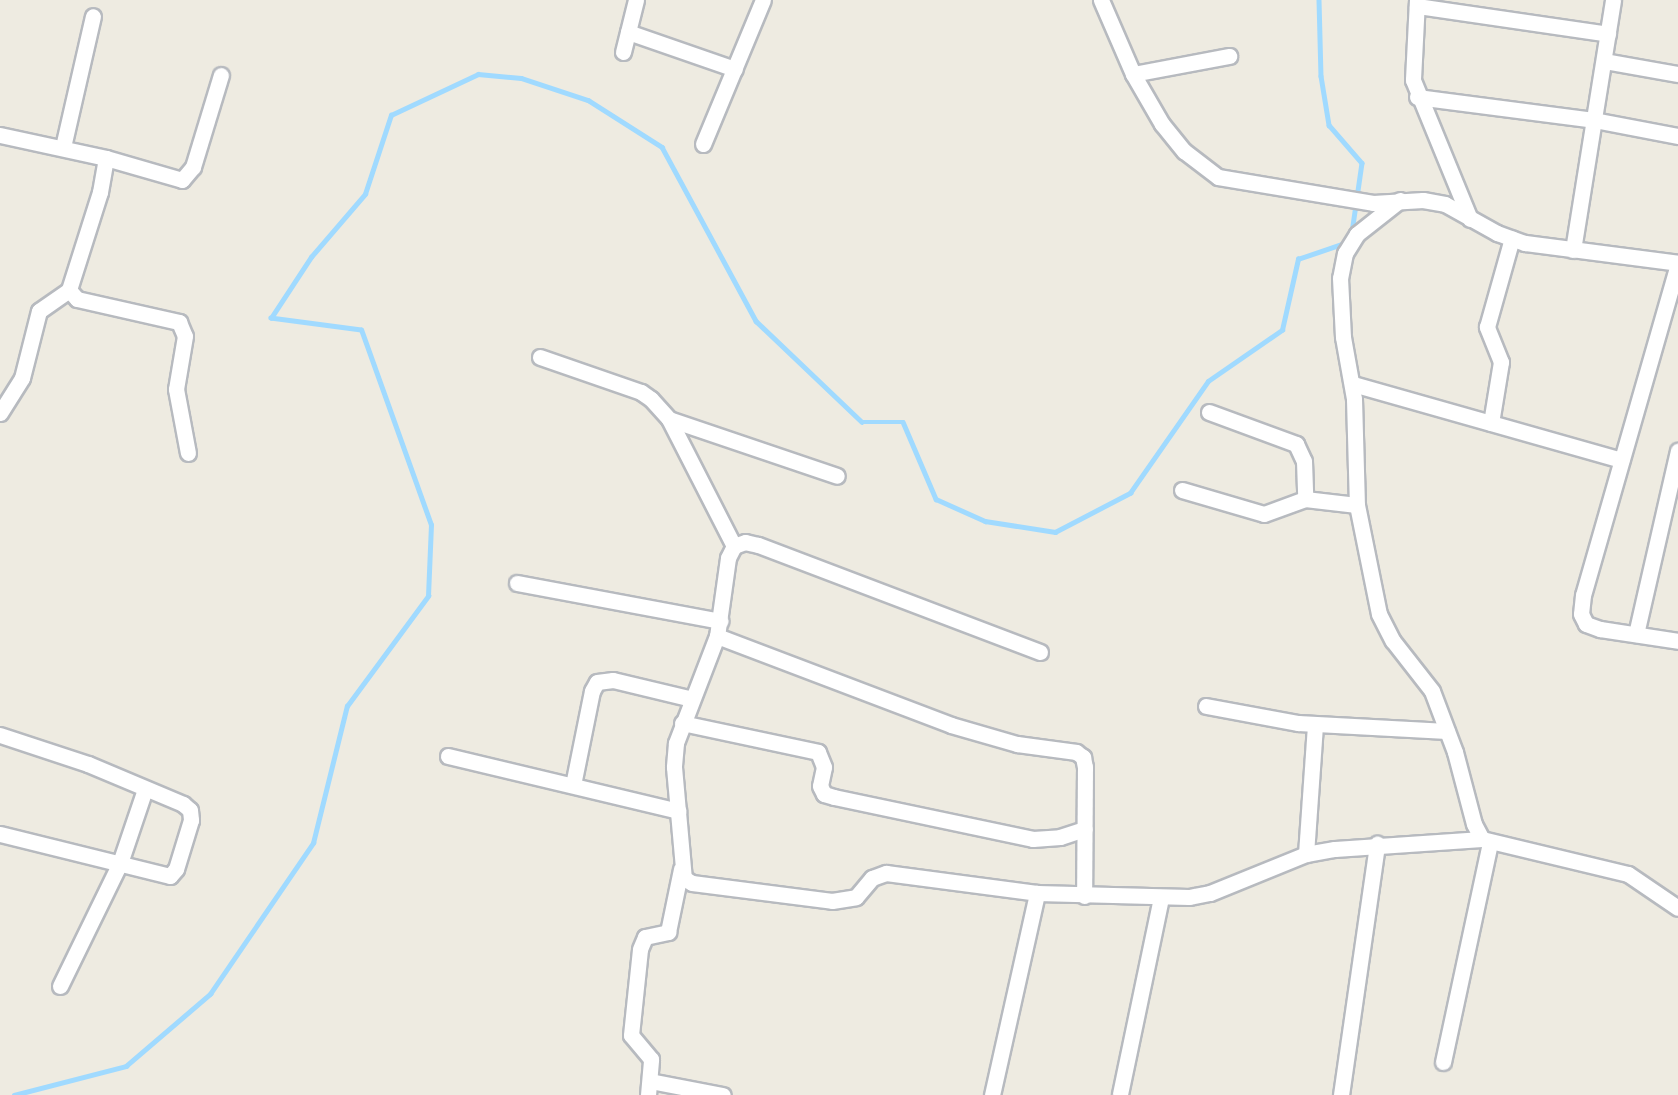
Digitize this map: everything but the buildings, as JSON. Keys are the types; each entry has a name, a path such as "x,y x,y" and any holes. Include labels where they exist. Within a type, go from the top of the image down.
{"street":[{"path":"623,52 636,0"},
{"path":"703,144 763,0"},
{"path":"1101,0 1133,74 1162,124 1184,151 1218,177 1373,203 1400,200 1445,204 1470,219 1512,238 1573,250 1678,263 1583,595 1581,614 1586,624 1600,629 1678,641"},
{"path":"1573,250 1613,0"},
{"path":"1470,219 1417,97 1411,58 1417,3 1608,34"},
{"path":"63,147 93,16"},
{"path":"628,32 735,69"},
{"path":"1133,74 1229,56"},
{"path":"1604,62 1678,74"},
{"path":"0,135 63,147 176,179 188,176 221,75"},
{"path":"1417,97 1594,120 1678,136"},
{"path":"0,413 22,378 39,311 69,290 100,192 106,158"},
{"path":"1400,200 1357,234 1345,253 1340,278 1341,308 1353,384 1357,505 1379,614 1393,641 1432,692 1447,731 1474,824 1486,841 1443,1062"},
{"path":"1491,423 1501,362 1487,327 1512,238"},
{"path":"69,290 78,299 179,322 185,336 177,389 188,453"},
{"path":"540,357 641,392 669,419 734,546"},
{"path":"1353,384 1621,460"},
{"path":"1209,412 1296,444 1304,461 1305,499"},
{"path":"669,419 837,476"},
{"path":"1636,634 1678,451"},
{"path":"1182,490 1264,514 1305,499 1357,505"},
{"path":"723,1095 649,1088 651,1059 631,1035 640,950 645,937 668,932 681,869 679,811 674,767 682,723 719,628 728,558 734,546 745,542 758,545 1040,652"},
{"path":"517,583 719,628 951,725 1017,744 1076,752 1083,757 1085,766 1084,896"},
{"path":"573,785 592,691 597,682 613,680 692,699"},
{"path":"1206,706 1315,724 1447,731"},
{"path":"682,723 818,753 824,767 820,786 824,794 1033,839 1060,837 1085,829"},
{"path":"1306,854 1315,724"},
{"path":"0,735 88,764 183,804 190,810 191,820 176,869 170,876 0,834"},
{"path":"448,756 679,811"},
{"path":"60,986 120,863 145,789"},
{"path":"681,869 692,883 832,902 856,897 872,878 886,873 1037,893 1161,897 1210,893 1306,854 1377,844 1486,841 1628,874 1678,908"},
{"path":"1341,1095 1377,844"},
{"path":"992,1095 1037,893"},
{"path":"1120,1094 1161,897"}],"waterway":[{"path":"1319,0 1321,76 1329,125 1362,163 1352,232"},
{"path":"14,1095 126,1066 210,994 313,843 347,706 428,596 431,525 361,330 271,318 311,257 365,194 391,115 478,74 521,78 588,100 662,147 756,321 862,422 903,422 936,499 985,521 1055,532 1130,493 1208,381 1282,330 1298,259 1345,243"}]}
